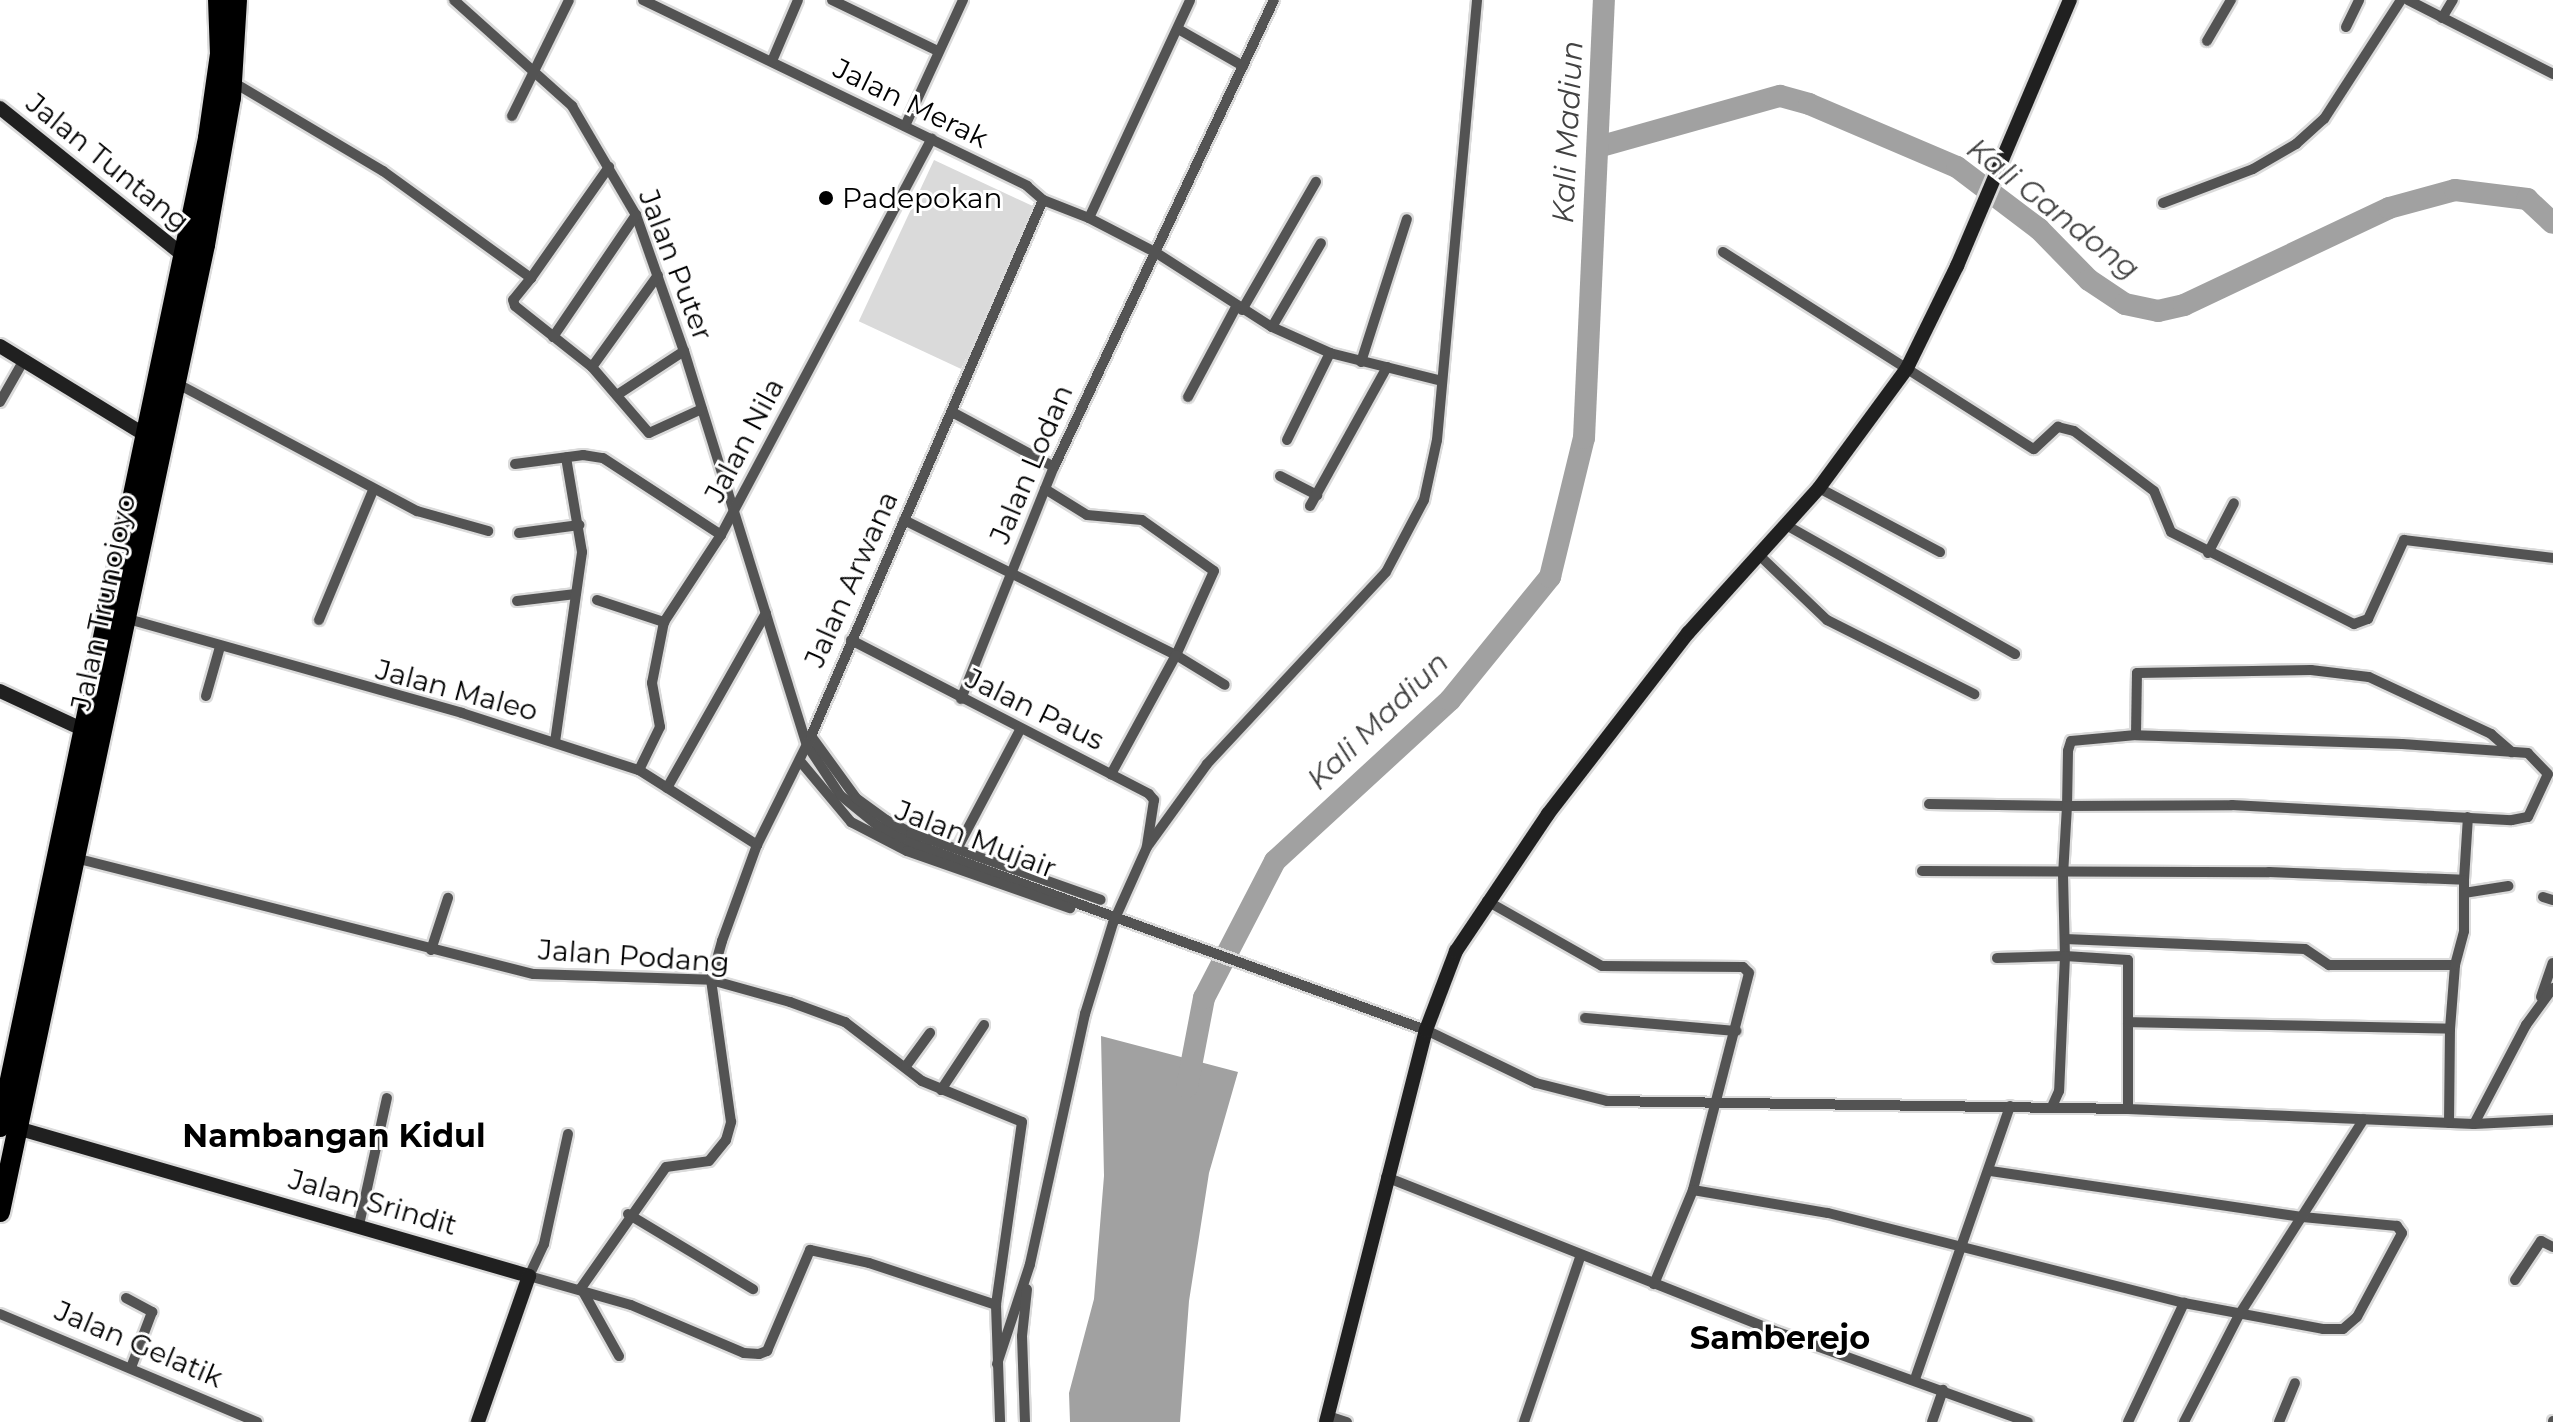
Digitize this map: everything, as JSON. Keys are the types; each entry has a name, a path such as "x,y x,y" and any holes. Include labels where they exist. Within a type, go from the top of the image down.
{"highway":[{"name":"Jalan Trunojoyo","path":"4,1127 75,858 176,383 174,352 184,256 215,94 218,0"},
{"name":"Jalan Trunojoyo","path":"0,1212 4,1127 147,436 174,352 233,82 237,0"}],"main road":[{"path":"1327,1419 1386,1177 1438,988 1487,901 1688,633 1819,488 1907,368 2006,155 2070,0"},
{"name":"Jalan Tuntang","path":"0,108 184,256"},
{"path":"0,346 147,436"},
{"path":"0,691 86,731"},
{"name":"Jalan Srindit","path":"4,1127 359,1225 529,1276"},
{"path":"478,1422 529,1276"}],"street":[{"name":"Jalan Puter","path":"454,0 572,106 636,215 684,351 733,511"},
{"path":"512,116 569,0"},
{"name":"Jalan Merak","path":"643,0 932,139 1027,186 1043,200 1089,218 1155,252 1272,327 1330,353 1442,381"},
{"path":"772,61 798,0"},
{"path":"832,0 938,51"},
{"path":"905,126 963,0"},
{"path":"1089,218 1190,0"},
{"name":"Jalan Lodan","path":"961,699 1054,467 1274,0"},
{"path":"1025,1422 1022,1336 1030,1264 1063,1094 1117,919 1147,847 1207,764 1360,604 1404,545 1424,500 1442,381 1477,0"},
{"path":"2207,41 2231,0"},
{"path":"2346,27 2359,0"},
{"path":"2163,203 2253,169 2296,144 2324,119 2401,0"},
{"path":"2408,0 2553,74"},
{"path":"2442,18 2453,0"},
{"path":"1178,29 1243,66"},
{"path":"233,82 383,171 531,278"},
{"name":"Jalan Nila","path":"639,770 660,727 652,675 664,622 721,535 932,139"},
{"path":"609,167 514,303 592,367 651,434 702,409"},
{"path":"1188,397 1316,182"},
{"name":"Jalan Arwana","path":"711,980 757,845 800,761 1043,200"},
{"path":"553,337 636,215"},
{"path":"1361,362 1407,219"},
{"path":"1272,327 1321,243"},
{"path":"1723,252 2034,449 2058,427 2074,431 2154,491 2171,532 2354,624 2368,619 2404,540 2553,558"},
{"path":"592,367 658,275"},
{"path":"617,395 684,351"},
{"path":"1287,440 1330,353"},
{"path":"0,402 24,360"},
{"path":"1310,506 1387,367"},
{"path":"176,383 417,511 488,531"},
{"path":"952,412 1054,467"},
{"path":"515,464 566,457 603,458 721,535"},
{"path":"555,742 582,552 566,457"},
{"path":"1280,476 1317,495"},
{"path":"1819,488 1940,552"},
{"path":"1045,489 1087,515 1142,520 1214,571 1176,655 1111,774"},
{"path":"319,620 373,490"},
{"path":"2208,553 2234,503"},
{"name":"Jalan Mujair","path":"733,511 809,740 840,795 878,826 1117,919 1426,1030 1560,1091 1607,1101 2128,1109 2474,1124 2553,1120"},
{"path":"904,520 1176,655 1225,685"},
{"path":"519,533 579,525"},
{"path":"1786,525 2015,654"},
{"path":"1760,556 1827,620 1974,694"},
{"path":"517,601 576,594"},
{"path":"597,600 664,622"},
{"path":"667,788 766,613"},
{"name":"Jalan Maleo","path":"128,619 555,742 639,770 757,845"},
{"name":"Jalan Paus","path":"851,640 1020,730 1111,774 1154,800 1147,847"},
{"path":"206,696 220,647"},
{"path":"2136,735 2137,673 2311,670 2360,673 2491,734 2512,752"},
{"path":"957,849 1020,730"},
{"path":"1929,804 2067,806 2232,805 2468,817 2528,817 2540,800 2548,774 2528,753 2136,735 2071,741 2067,806 2063,875 2065,956 2059,1091 2052,1107"},
{"path":"809,740 871,810 911,833 1101,900"},
{"path":"800,761 838,812 874,834 1094,917"},
{"path":"2449,1123 2450,1029 2455,965 2464,931 2468,817"},
{"name":"Jalan Podang","path":"75,858 534,974 711,980 845,1022 941,1090 1025,1124 996,1305"},
{"path":"1922,871 2063,875 2269,872 2464,880"},
{"path":"2464,893 2508,886"},
{"path":"431,950 448,898"},
{"path":"1487,901 1602,966 1746,968 1749,973 1719,1102 1693,1190 1654,1284"},
{"path":"2065,939 2299,948 2329,965 2455,965"},
{"path":"1997,958 2065,956 2128,960 2128,1109"},
{"path":"2474,1124 2538,1006 2553,963"},
{"path":"581,1288 628,1214 664,1169 709,1161 720,1152 731,1122 711,980"},
{"path":"2538,1006 2553,988"},
{"path":"1585,1018 1736,1031"},
{"path":"2128,1022 2450,1029"},
{"path":"941,1090 984,1025"},
{"path":"906,1066 930,1033"},
{"path":"359,1225 387,1098"},
{"path":"1915,1379 1990,1171 2010,1106"},
{"path":"2184,1422 2239,1315 2364,1119"},
{"path":"568,1134 544,1244 529,1276 581,1288 759,1354 767,1351 810,1250 869,1263 996,1305 1000,1422"},
{"path":"1693,1190 1963,1243 2239,1315 2343,1329 2357,1317 2402,1233 2397,1226 2302,1217 1990,1171"},
{"path":"1386,1177 1654,1284 2026,1422"},
{"path":"628,1214 753,1289"},
{"path":"2515,1280 2541,1241 2553,1247"},
{"path":"1524,1422 1581,1255"},
{"path":"997,1364 1030,1264"},
{"path":"581,1288 619,1356"},
{"path":"126,1298 152,1312 132,1365"},
{"path":"2128,1422 2184,1303"},
{"name":"Jalan Gelatik","path":"0,1314 132,1365 257,1422"},
{"path":"2279,1422 2295,1383"},
{"path":"1932,1422 1943,1390"},
{"path":"1327,1419 1347,1422"}],"shaded area":[{"path":"934,160 1036,208 961,369 859,321"},
{"path":"1101,1036 1238,1072 1209,1173 1189,1301 1180,1422 1070,1422 1069,1393 1094,1299 1104,1176"}],"waterway":[{"name":"Kali Madiun","path":"1187,1087 1204,998 1275,861 1450,700 1550,577 1584,438 1604,0"},
{"name":"Kali Gandong","path":"1598,147 1780,96 1809,104 1957,167 2039,229 2089,280 2125,304 2158,311 2184,305 2389,208 2455,190 2527,199 2553,223"}],"place":[{"name":"Padepokan","path":"826,198"}],"district":[{"name":"Nambangan Kidul","path":"334,1136"},
{"name":"Samberejo","path":"1780,1338"}]}
